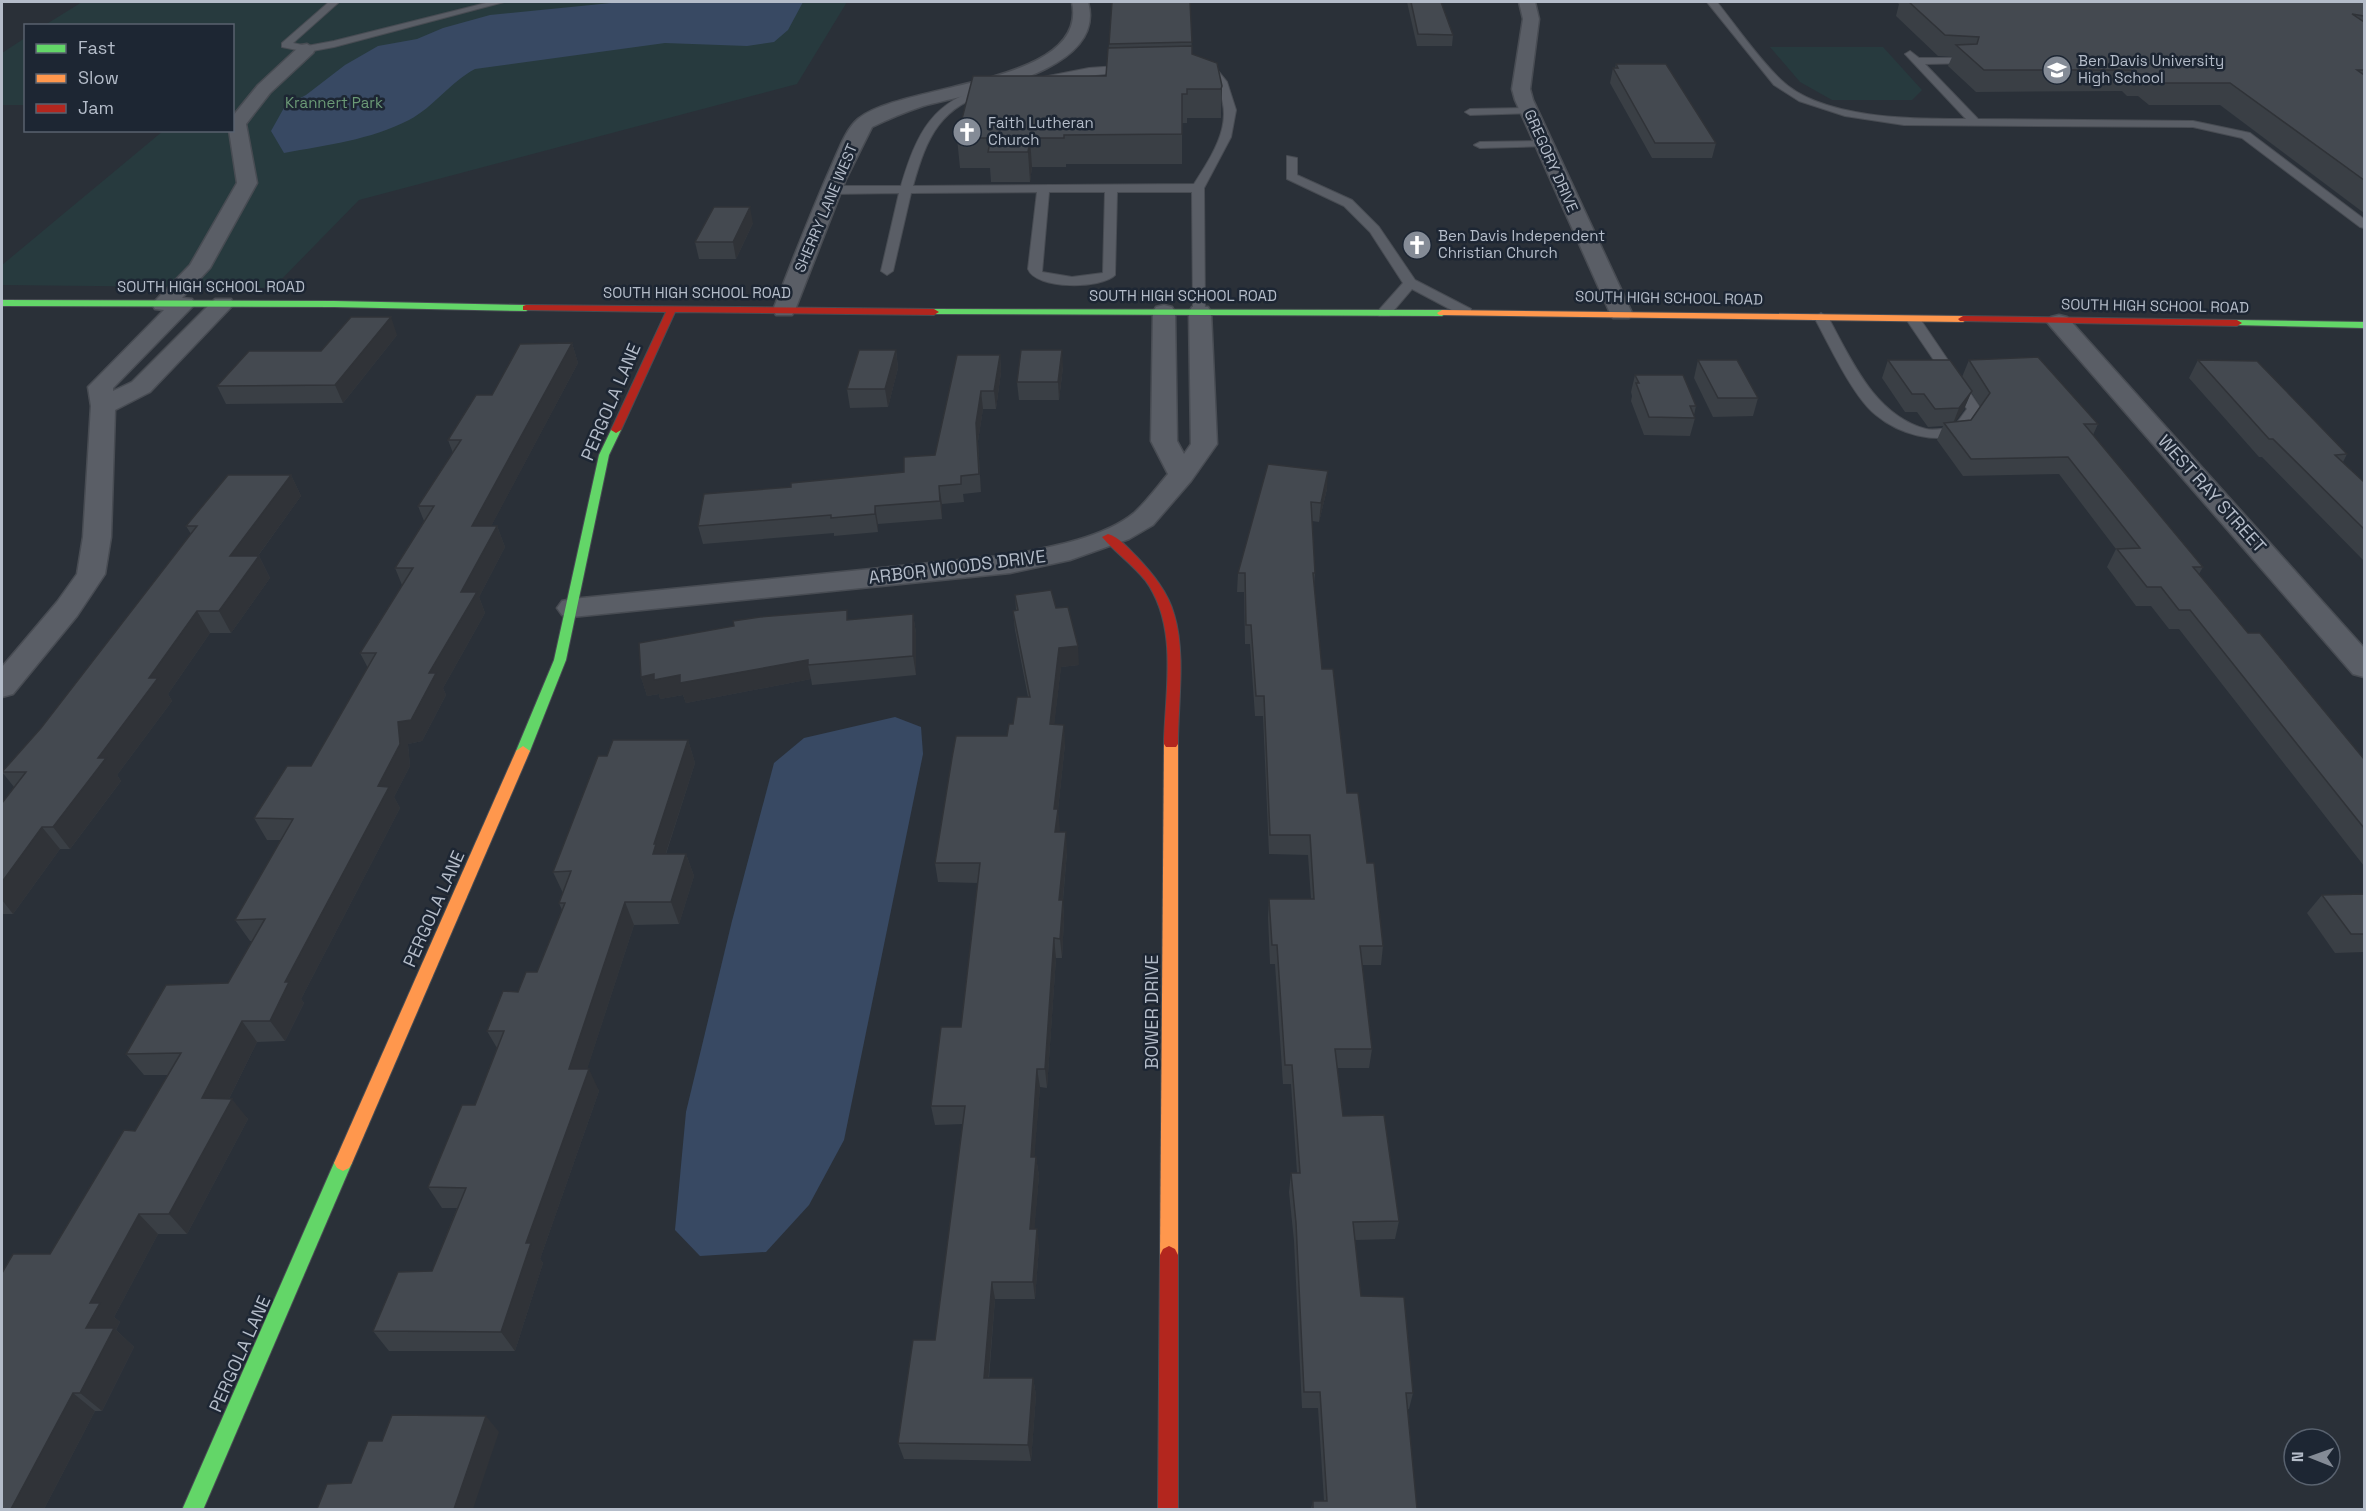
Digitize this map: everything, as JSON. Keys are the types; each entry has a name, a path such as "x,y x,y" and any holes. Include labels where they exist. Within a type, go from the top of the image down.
{"street":[{"name":"SHERRY LANE WEST","path":"784,310 831,190 862,125 887,111 1016,74 1051,58 1077,38 1083,20 1080,2"},
{"name":"GREGORY DRIVE","path":"1527,2 1531,19 1521,89 1543,144 1621,313"},
{"path":"2,687 67,609 91,574 96,537 103,406 100,387 174,304 199,268 247,183 237,124 264,89 307,49"},
{"name":"SOUTH HIGH SCHOOL ROAD","path":"2,303 671,311 1621,313 2058,322 2364,325"},
{"path":"103,406 141,387 223,304"},
{"name":"PERGOLA LANE","path":"192,1509 551,686 572,608 604,455 671,311"},
{"path":"1164,312 1164,441 1182,475"},
{"name":"ARBOR WOODS DRIVE","path":"572,608 1010,564 1060,554 1108,537 1143,519 1182,475 1204,444 1200,312"},
{"name":"WEST RAY STREET","path":"2058,322 2364,667"},
{"name":"BOWER DRIVE","path":"1108,537 1128,552 1147,573 1159,593 1171,626 1168,1509"}],"lane":[{"path":"334,2 285,45 307,49 499,2"},
{"path":"1712,2 1778,83 1803,99 1845,113 1904,122 2193,124 2246,135 2364,224"},
{"path":"1966,61 1913,57 1976,123"},
{"path":"887,271 907,189 924,136 934,120 949,107 985,90 1029,81 1089,70 1146,68"},
{"path":"1184,68 1210,68 1222,80 1228,98 1230,115 1225,144 1198,188 1200,312"},
{"path":"1470,112 1529,111"},
{"path":"1480,145 1543,144"},
{"path":"1291,158 1291,177 1348,203 1375,230 1410,283 1466,312"},
{"path":"1043,189 1034,269 1040,277 1089,279 1109,275 1111,188"},
{"path":"831,190 1198,188"},
{"path":"1384,313 1410,283"},
{"path":"1821,317 1854,376 1881,412 1924,434 1958,432 1974,409 1913,319"}],"green space":[{"name":"Krannert Park","path":"82,2 847,2 797,84 359,200 273,288 2,285 2,265 162,132 234,132 234,24 47,24"},
{"path":"24,39 24,105 2,105 2,53"},
{"path":"1770,47 1883,47 1922,90 1912,100 1832,100 1800,82"}],"water":[{"path":"621,2 803,2 788,30 774,42 747,46 665,43 475,69 418,115 379,132 348,141 284,153 271,131 285,106 306,95 345,65 378,46 417,39 443,28 490,15"},
{"path":"895,717 921,727 923,754 844,1140 809,1205 766,1252 700,1256 675,1230 686,1112 732,921 774,763 804,738"}],"building":[{"path":"1112,2 1190,2 1192,42 1109,44"},
{"path":"1411,2 1441,2 1453,35 1418,34"},
{"path":"1909,2 2364,2 2364,16 2352,14 2364,22 2364,70 2357,70 2364,75 2364,180 2230,83 2159,83 2147,74 2136,74 2131,70 1984,70 1956,45 1977,44 1979,37 1945,35"},
{"path":"1192,46 1192,54 1217,63 1222,86 1221,89 1187,89 1187,94 1182,94 1182,134 1064,135 1064,138 1030,138 1028,152 988,152 991,138 957,138 973,76 1106,76 1108,48"},
{"path":"1616,64 1666,64 1716,143 1655,143 1613,68 1618,68"},
{"path":"714,207 750,207 733,242 695,242"},
{"path":"351,317 391,317 335,385 217,386 249,351 321,351"},
{"path":"572,343 472,526 497,526 461,592 477,592 429,673 436,673 411,720 398,722 400,744 378,786 389,787 285,982 289,982 270,1021 242,1021 202,1098 232,1099 169,1214 139,1214 90,1303 100,1303 86,1328 114,1328 80,1393 73,1393 11,1509 2,1509 2,1273 13,1254 50,1254 124,1130 135,1131 181,1053 126,1054 166,985 228,983 265,919 235,920 293,819 254,818 287,766 311,766 376,653 360,653 413,568 395,568 434,506 418,506 461,440 448,440 476,395 492,395 520,344"},
{"path":"859,350 896,350 885,389 847,389"},
{"path":"1021,350 1062,350 1058,382 1017,382"},
{"path":"957,355 1000,355 994,391 981,391 976,423 979,474 961,476 961,484 939,486 940,501 875,506 875,514 831,518 831,515 698,526 704,494 791,487 791,483 904,472 904,457 935,455"},
{"path":"2038,357 2098,424 2084,424 2203,567 2193,567 2248,633 2260,633 2364,759 2364,828 2190,610 2179,610 2161,587 2147,587 2117,549 2140,548 2068,457 1971,459 1944,423 1971,420 1990,393 1969,360"},
{"path":"1698,360 1737,360 1758,398 1718,398"},
{"path":"1888,360 1950,360 1972,391 1959,408 1935,409 1924,394 1912,394"},
{"path":"2198,360 2257,361 2347,454 2335,455 2364,482 2364,529 2273,439 2269,439"},
{"path":"1635,375 1683,375 1696,406 1690,406 1695,418 1649,417"},
{"path":"1268,464 1328,471 1321,503 1311,502 1315,573 1313,573 1322,669 1333,669 1347,793 1358,793 1367,863 1374,863 1383,946 1360,946 1372,1049 1335,1049 1343,1116 1384,1115 1399,1221 1353,1222 1361,1296 1404,1297 1413,1393 1406,1393 1417,1509 1313,1509 1313,1501 1327,1501 1320,1392 1304,1392 1296,1223 1291,1173 1300,1173 1292,1065 1285,1065 1277,945 1272,945 1269,899 1314,899 1310,835 1270,835 1264,696 1256,696 1251,625 1246,625 1245,573 1238,573"},
{"path":"228,475 291,475 230,556 259,556 219,611 197,611 149,678 158,678 98,758 106,758 53,827 42,827 2,882 2,803 26,772 2,772 41,728 197,526 186,526"},
{"path":"1051,590 1056,608 1068,607 1078,646 1059,648 1050,724 1064,725 1054,809 1058,809 1055,832 1066,832 1059,900 1063,900 1060,939 1054,938 1045,1069 1037,1069 1031,1157 1036,1157 1030,1229 1037,1229 1033,1282 992,1282 984,1378 1033,1378 1028,1445 898,1443 913,1340 935,1340 965,1106 931,1106 941,1027 961,1027 980,863 935,863 952,758 956,736 1007,736 1009,724 1013,724 1017,697 1030,697 1013,611 1018,610 1015,595"},
{"path":"847,610 847,620 913,614 913,656 808,665 808,660 680,683 680,675 654,680 654,674 641,677 639,643 734,626 733,621"},
{"path":"613,740 688,740 654,844 656,844 653,854 686,854 671,902 625,902 569,1069 589,1069 526,1243 531,1243 501,1332 373,1331 398,1272 432,1271 466,1188 428,1187 462,1105 475,1105 504,1031 487,1031 503,991 518,992 526,972 537,972 565,903 559,903 571,871 553,872 598,756 607,756"},
{"path":"2364,894 2364,934 2351,934 2322,895"},
{"path":"392,1415 486,1416 454,1509 317,1509 327,1484 351,1483 368,1441 382,1441"}],"traffic: fast":[{"path":"2,303 334,304 526,308"},
{"path":"934,312 1442,313"},
{"path":"2237,323 2364,325"},
{"path":"523,751 560,660 604,455 616,430"},
{"path":"192,1510 343,1163"}],"traffic: slow":[{"path":"1442,313 1963,319"},
{"path":"1169,1255 1171,744"},
{"path":"343,1163 523,751"}],"traffic: jam":[{"path":"526,308 934,312"},
{"path":"616,430 671,311"},
{"path":"1963,319 2237,323"},
{"path":"1108,537 1129,555 1148,577 1168,614 1173,656 1171,744"},
{"path":"1168,1510 1169,1255"}],"place":[{"name":"Ben Davis University High School","path":"2057,70"},
{"name":"Faith Lutheran Church","path":"967,132"},
{"name":"Ben Davis Independent Christian Church","path":"1417,245"}]}
